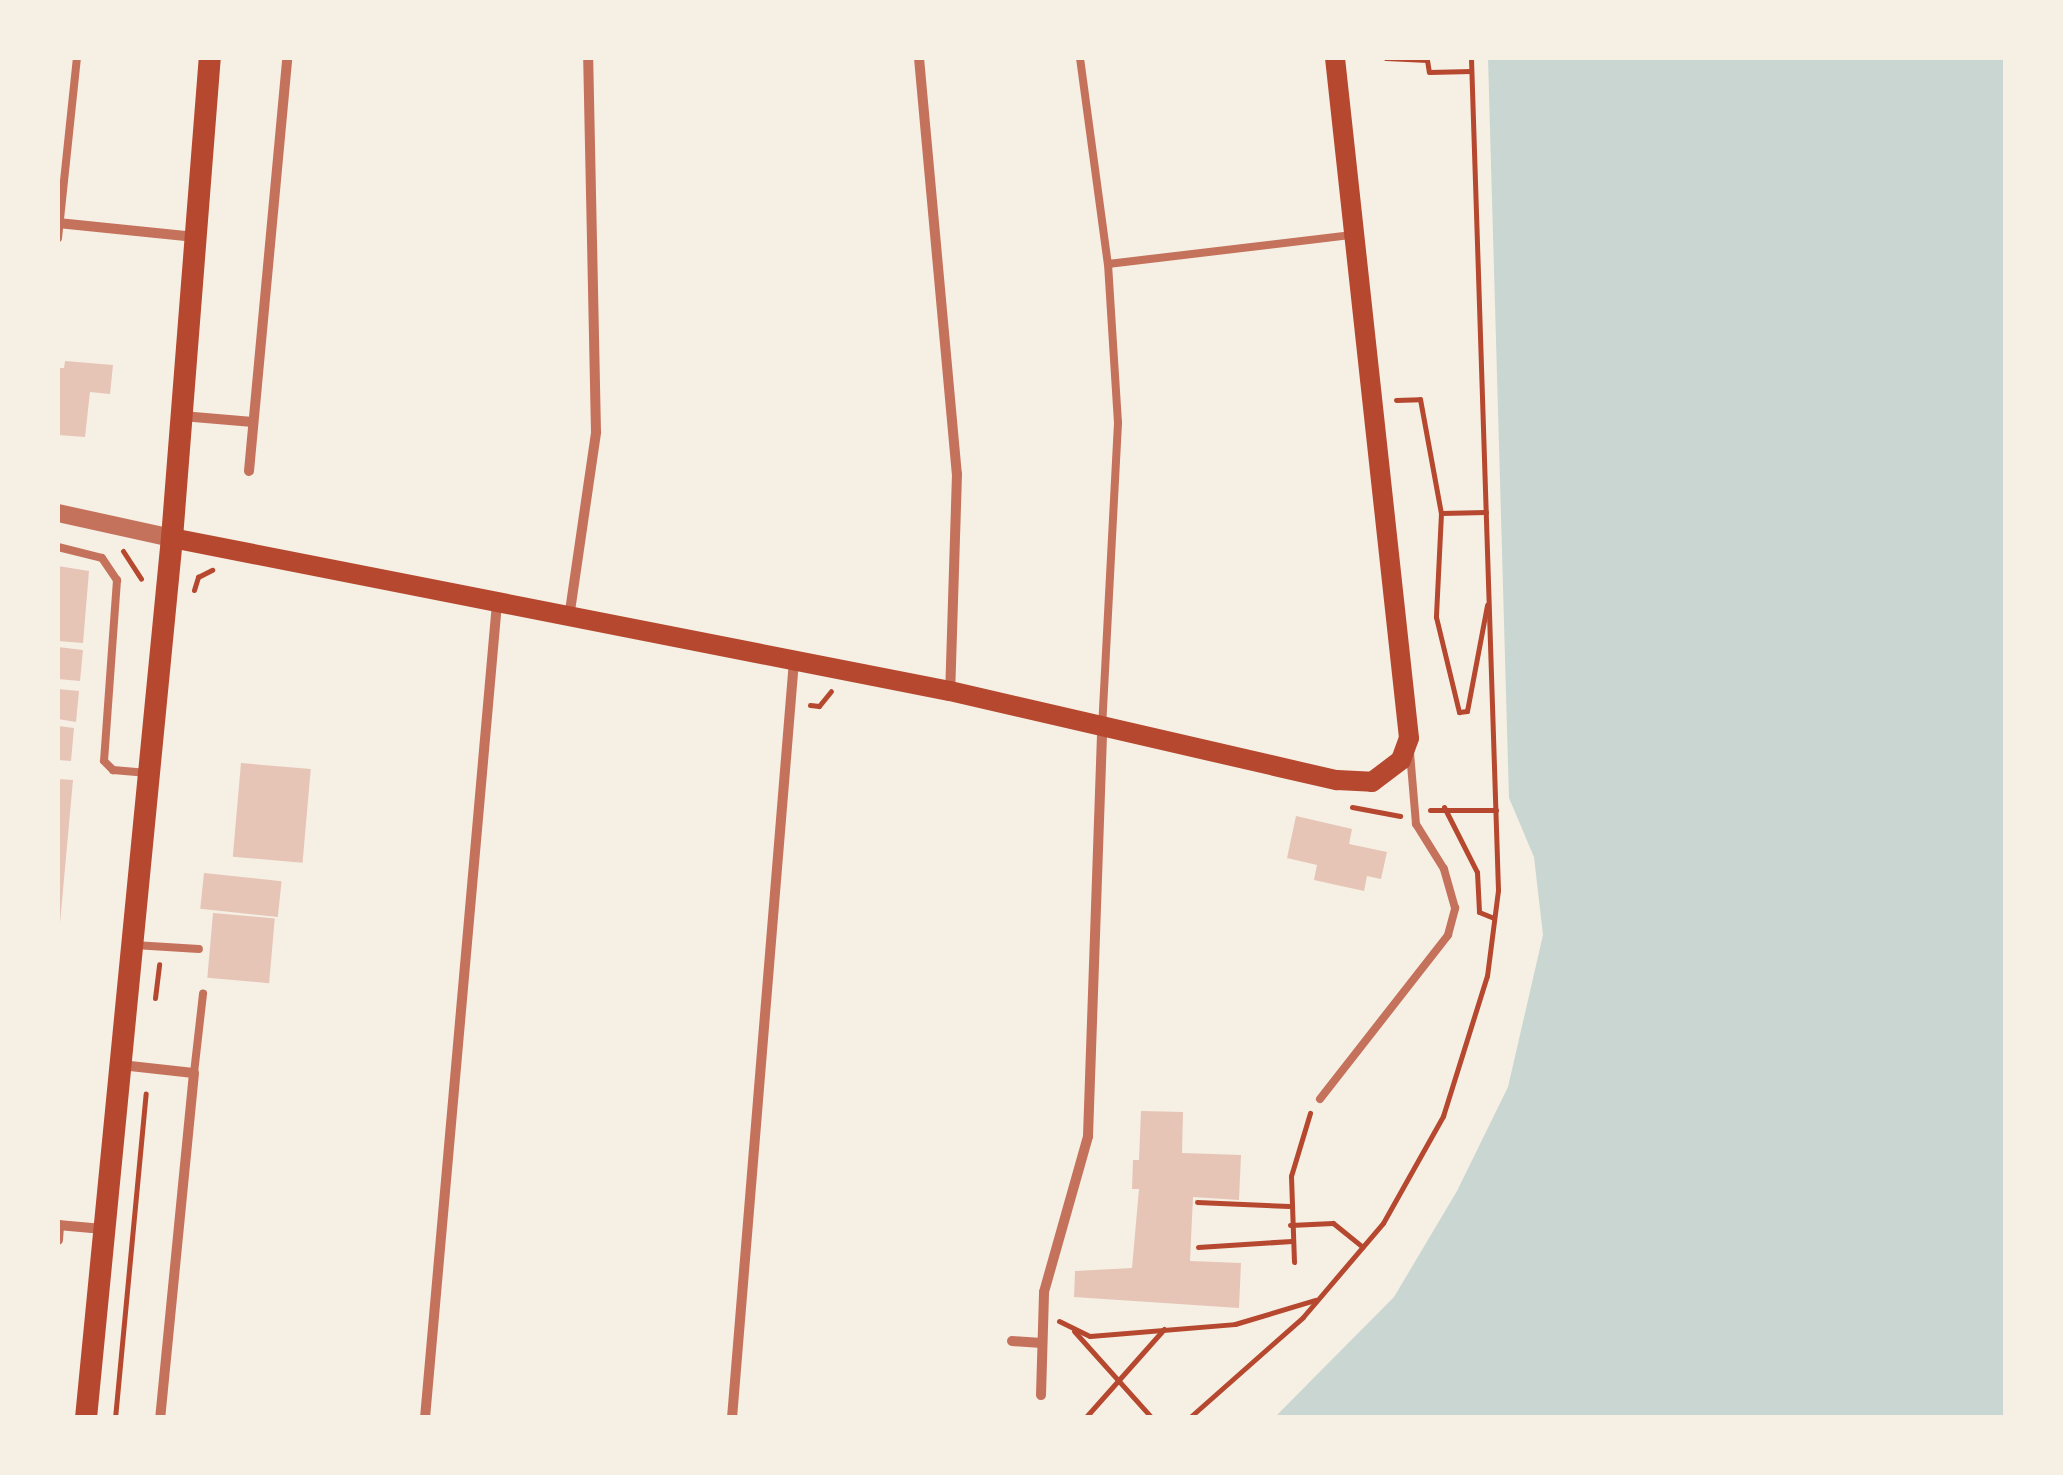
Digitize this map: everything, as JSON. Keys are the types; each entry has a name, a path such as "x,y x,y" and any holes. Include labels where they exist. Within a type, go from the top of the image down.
{"main road":[{"path":"86,1418 172,538 210,58"},
{"path":"172,538 950,691 1337,780 1372,782 1386,775 1409,738 1335,58"}],"street":[{"path":"249,471 287,58"},
{"path":"569,618 596,432 588,58"},
{"path":"919,58 957,474 950,691"},
{"path":"58,223 196,238"},
{"path":"182,416 253,422"},
{"path":"58,513 172,538"},
{"path":"424,1418 497,603"},
{"path":"732,1418 794,660"},
{"path":"1041,1395 1038,1343 1042,1310 1088,1136 1102,727"},
{"path":"120,1065 194,1072 160,1418"},
{"path":"58,1240 58,1225 104,1229"},
{"path":"1012,1340 1038,1343"}],"lane":[{"path":"58,238 77,58"},
{"path":"1080,58 1108,264 1118,423 1102,727"},
{"path":"1108,264 1353,234"},
{"path":"58,547 102,558 112,568 119,592 104,761 113,770 149,773"},
{"path":"1320,1099 1448,936 1452,890 1426,849 1414,814 1409,738"},
{"path":"132,945 200,949"},
{"path":"194,1072 202,994"}],"path":[{"path":"1386,58 1427,60 1428,72 1471,71"},
{"path":"1188,1418 1318,1299 1363,1246 1443,1116 1487,976 1494,918 1496,810 1471,58"},
{"path":"1373,402 1420,398 1442,513 1436,617 1458,712 1467,712 1476,637 1489,598"},
{"path":"1442,513 1486,512"},
{"path":"190,604 198,577 225,563"},
{"path":"791,701 818,706 833,690 852,694"},
{"path":"1337,804 1414,814"},
{"path":"1494,918 1479,912 1476,872 1447,807 1496,810"},
{"path":"154,1016 160,947"},
{"path":"116,1418 148,1068"},
{"path":"1294,1262 1289,1206 1294,1153 1320,1099"},
{"path":"1197,1202 1289,1206"},
{"path":"1290,1224 1327,1221 1363,1246"},
{"path":"1198,1247 1240,1239 1292,1241"},
{"path":"1042,1310 1090,1336 1236,1324 1318,1299"},
{"path":"1085,1418 1166,1327"},
{"path":"1072,1329 1152,1418"}],"shaded area":[{"path":"1488,58 2005,58 2005,1417 1275,1417 1394,1297 1457,1191 1508,1087 1543,935 1534,857 1509,798"}],"building":[{"path":"65,361 113,365 110,394 90,392 85,437 58,435 58,368 64,368"},
{"path":"58,566 89,571 83,643 58,641"},
{"path":"58,647 83,650 80,681 58,679"},
{"path":"58,689 79,691 76,722 58,719"},
{"path":"58,726 74,728 71,761 58,760"},
{"path":"241,763 311,769 303,863 233,857"},
{"path":"58,779 73,780 60,923 58,923"},
{"path":"1296,816 1352,829 1349,844 1387,852 1381,879 1367,876 1364,891 1314,880 1317,865 1287,858"},
{"path":"204,873 282,881 278,917 200,909"},
{"path":"213,913 275,918 269,983 207,978"},
{"path":"1141,1111 1183,1112 1182,1153 1241,1155 1239,1200 1193,1197 1190,1261 1241,1263 1239,1308 1074,1297 1075,1271 1132,1268 1139,1189 1132,1189 1133,1160 1139,1160"}]}
